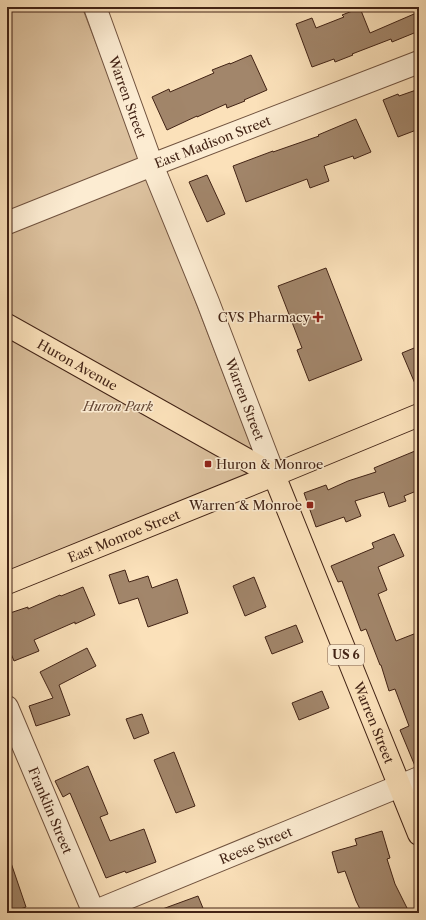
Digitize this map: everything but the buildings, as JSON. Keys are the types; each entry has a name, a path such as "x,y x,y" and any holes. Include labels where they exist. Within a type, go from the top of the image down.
{"main road":[{"name":"Huron Avenue","path":"7,325 274,475"},
{"name":"East Monroe Street","path":"7,583 419,415"},
{"name":"Warren Street","path":"274,475 409,782 419,834"}],"street":[{"name":"Warren Street","path":"95,7 152,165 208,302 274,475"},
{"name":"East Madison Street","path":"7,223 152,165 419,62"},
{"name":"Franklin Street","path":"7,706 93,913"},
{"name":"Reese Street","path":"93,913 409,782"}],"green space":[{"name":"Huron Park","path":"7,7 82,7 260,469 7,577"}],"place":[{"name":"CVS Pharmacy","path":"318,317"},
{"name":"Huron & Monroe","path":"208,464"},
{"name":"Warren & Monroe","path":"310,505"}]}
